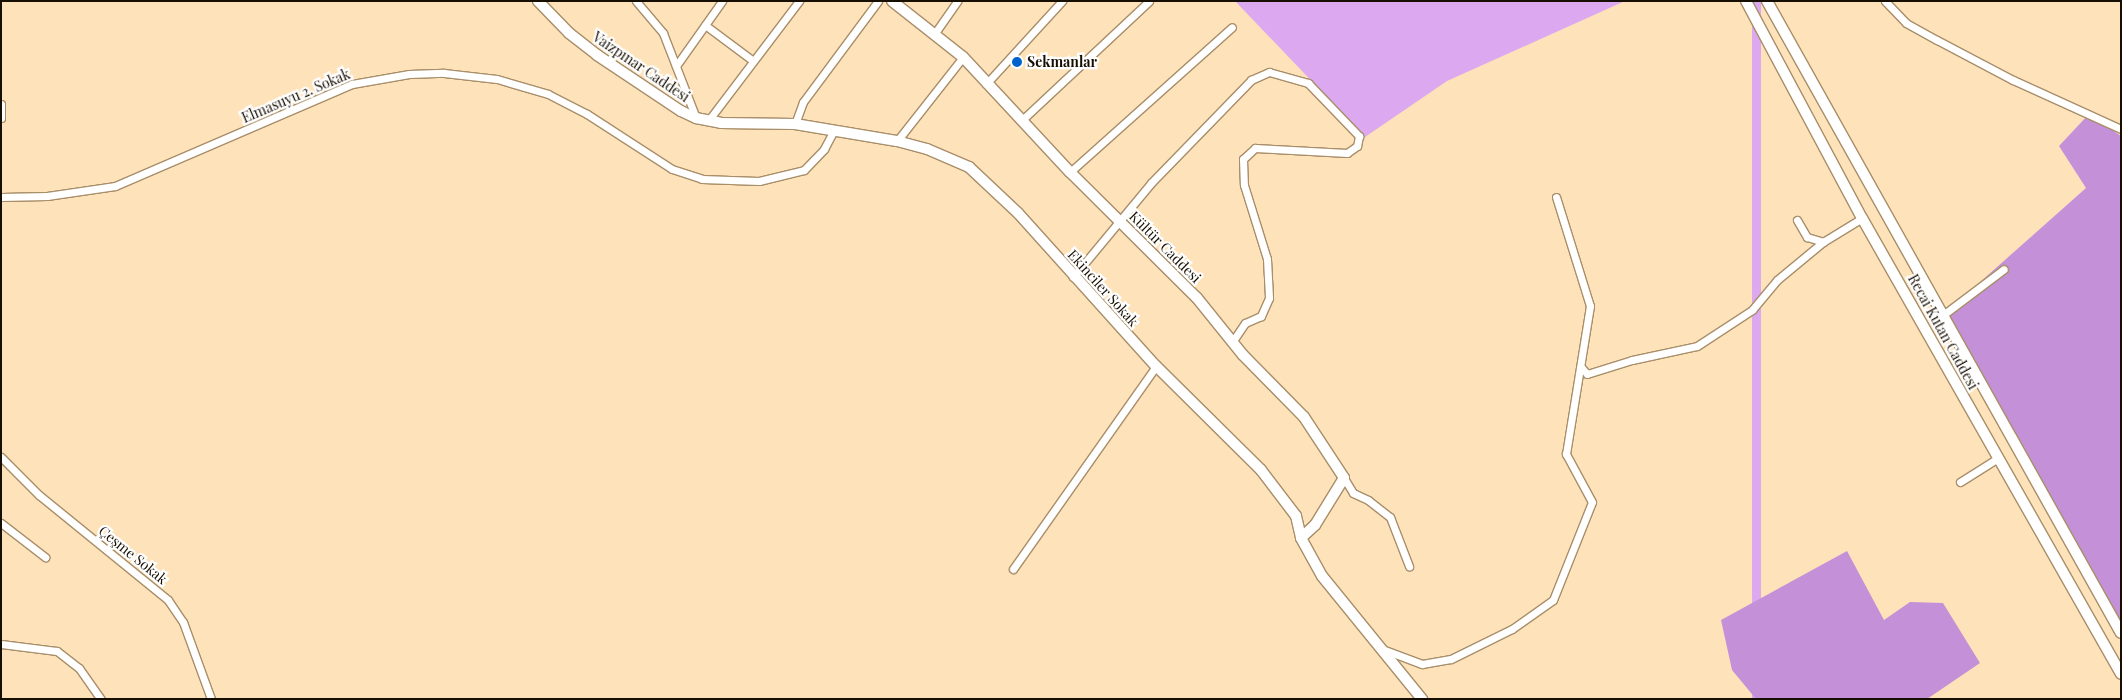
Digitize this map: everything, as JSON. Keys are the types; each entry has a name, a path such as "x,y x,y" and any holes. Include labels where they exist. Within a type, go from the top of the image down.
{"street":[{"name":"Vaizpınar Caddesi","path":"538,1 569,33 596,55 675,107 696,118 708,121 795,124 834,130"},
{"path":"636,1 663,33 696,118"},
{"path":"676,66 722,1"},
{"path":"708,121 752,60 800,1"},
{"path":"795,124 803,102 878,1"},
{"name":"Kültür Caddesi","path":"892,1 935,33 963,57 986,84 1070,172 1197,298 1232,342 1304,417 1344,478"},
{"path":"935,33 957,1"},
{"path":"986,84 1062,1"},
{"path":"1022,120 1149,1"},
{"name":"Recai Kutan Caddesi","path":"1746,1 1862,218 2121,674"},
{"name":"Recai Kutan Caddesi","path":"1767,1 2121,633"},
{"path":"1885,1 1906,23 1937,40 2013,80 2121,129"},
{"path":"704,26 752,60"},
{"path":"1070,172 1232,27"},
{"path":"897,141 963,57"},
{"path":"1074,276 1121,222 1151,183 1251,80 1269,72 1308,83 1348,122 1359,136 1357,146 1347,153 1269,146 1254,148 1243,159 1244,185 1267,259 1269,298 1261,316 1246,323 1232,342"},
{"name":"Elmasuyu 2. Sokak","path":"1,197 55,195 115,186 352,84 410,74 489,78 548,94 587,114 672,169 708,179 759,181 804,170 824,149 834,130"},
{"path":"1,104 1,118"},
{"name":"Ekinciler Sokak","path":"834,130 897,141 927,149 969,167 1018,213 1156,366 1261,470 1296,516 1301,538 1322,576 1422,699"},
{"path":"1379,648 1422,664 1451,659 1512,629 1553,600 1592,502 1566,454 1582,367 1590,306 1556,196"},
{"path":"1582,367 1587,374 1632,360 1697,346 1752,310 1778,280 1823,242 1862,218"},
{"path":"1797,220 1808,237 1823,242"},
{"path":"1943,316 2004,269"},
{"path":"1013,569 1156,366"},
{"name":"Çeşme Sokak","path":"1,457 39,495 168,600 186,629 211,699"},
{"path":"1960,482 1998,458"},
{"path":"1301,538 1316,526 1344,478 1353,493 1368,500 1390,517 1409,566"},
{"path":"1,523 45,557"},
{"path":"1,644 57,651 79,668 101,699"}],"shaded area":[{"path":"1235,1 1625,1 1447,81 1365,137"},
{"path":"1752,1 1761,1 1761,699 1752,699"},
{"path":"2089,114 2121,136 2121,634 1943,315 2086,188 2059,146"},
{"path":"1847,551 1884,620 1910,602 1943,603 1980,663 1927,699 1756,699 1732,670 1721,620"}],"place":[{"name":"Sekmanlar","path":"1017,62"}]}
